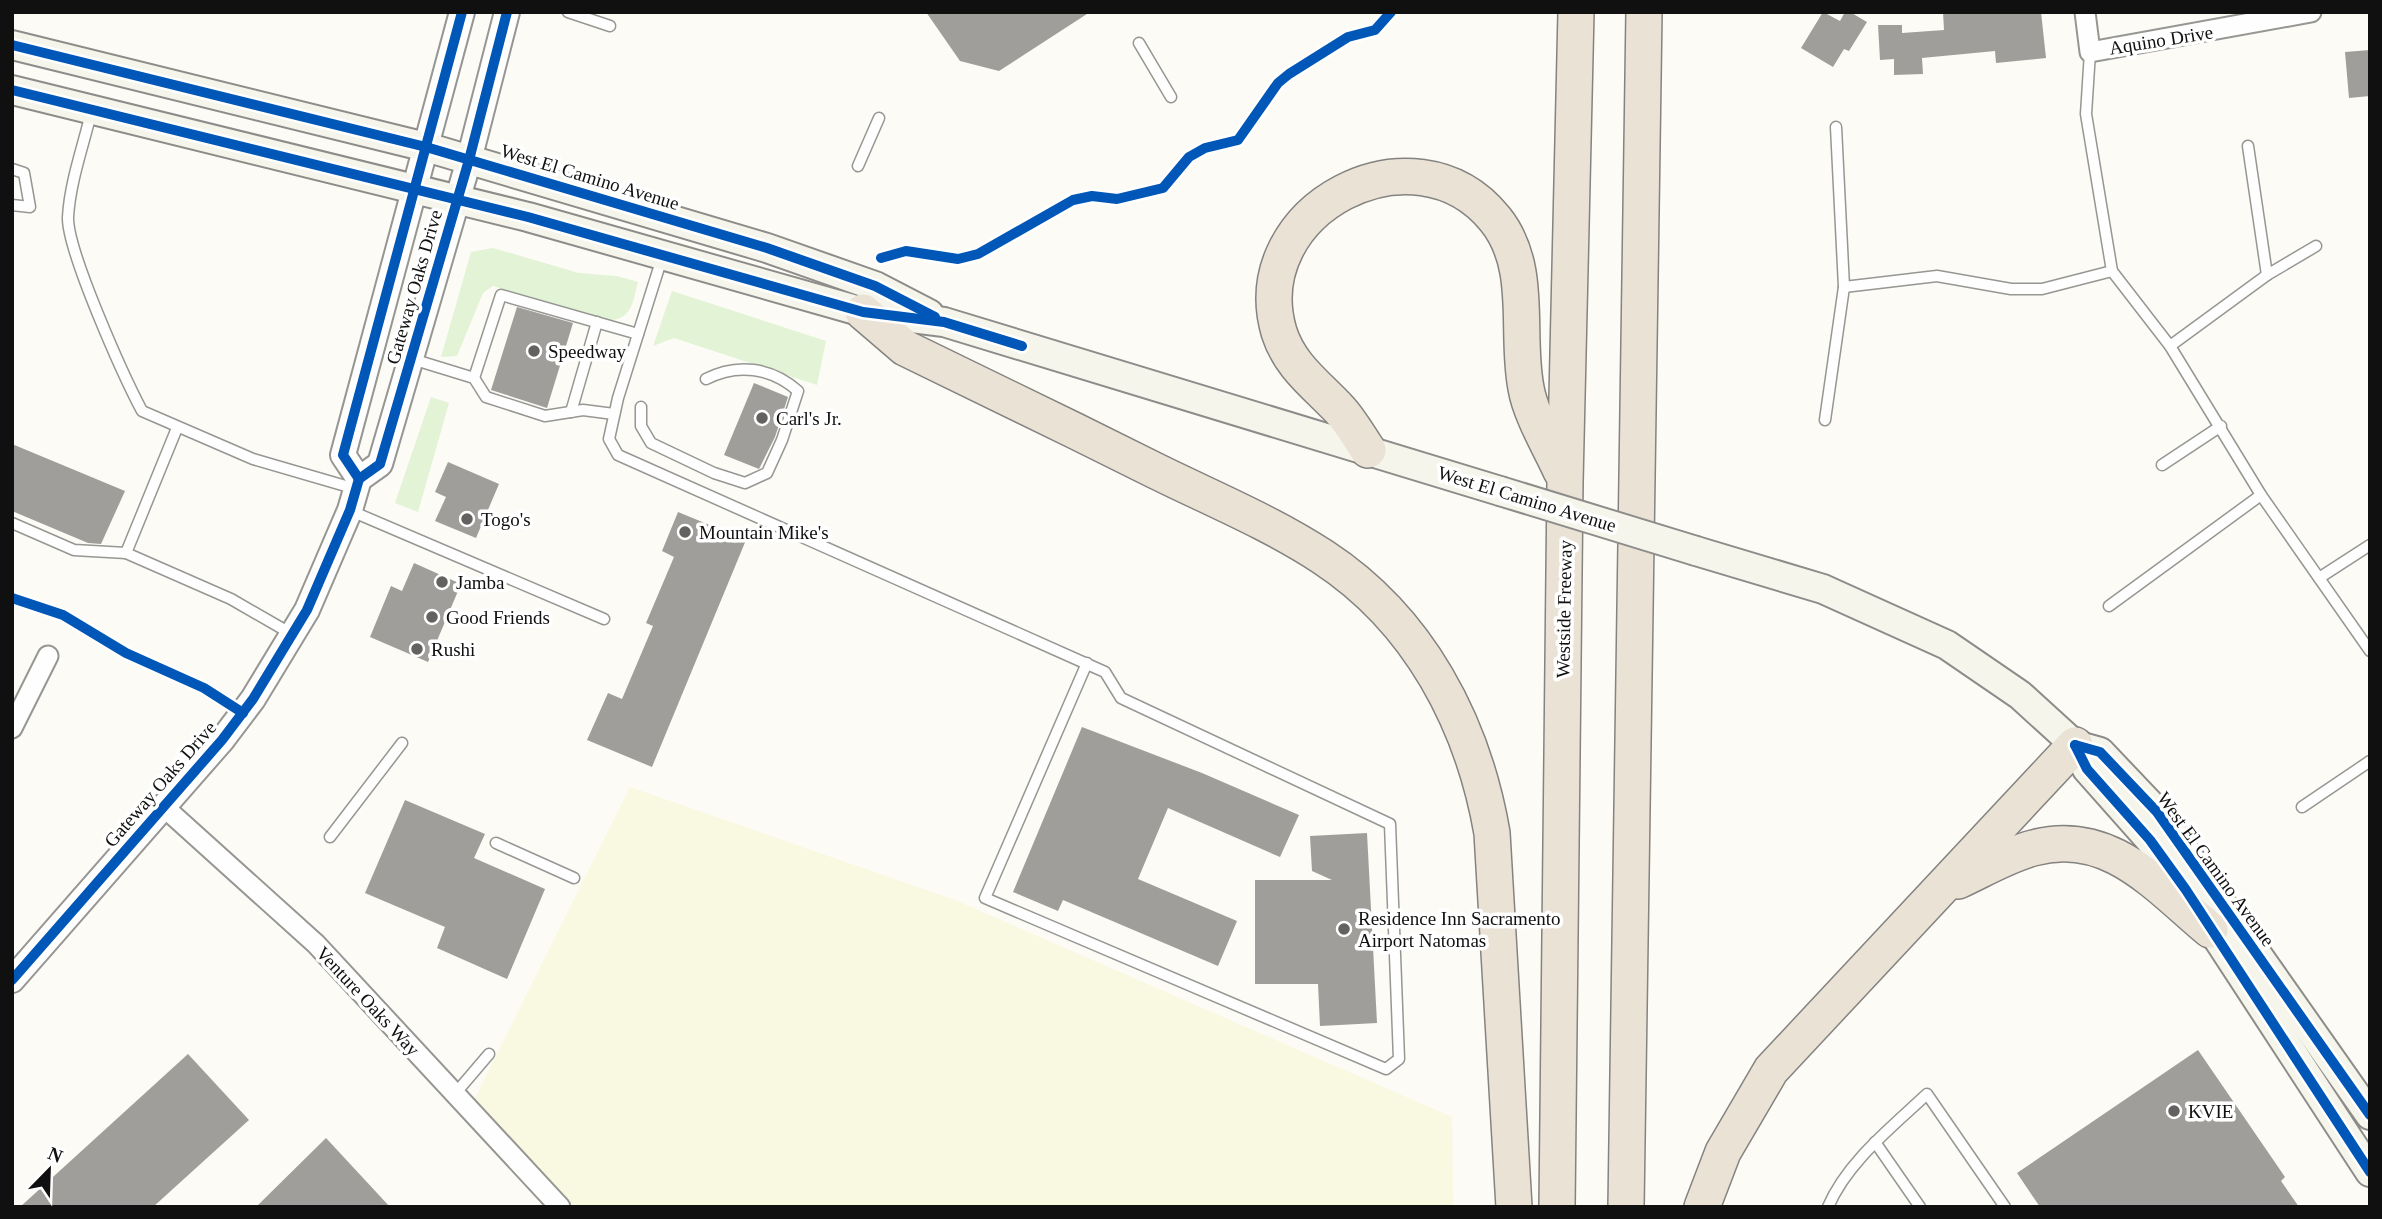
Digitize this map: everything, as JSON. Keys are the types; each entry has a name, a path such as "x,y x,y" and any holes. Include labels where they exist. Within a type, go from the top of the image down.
{"highway":[{"name":"Westside Freeway","path":"1557,1207 1565,482 1576,12"},
{"path":"1626,1207 1644,12"},
{"path":"1368,450 1340,410 1313,387 1289,355 1275,314 1279,267 1301,225 1333,196 1355,186 1396,177 1416,177 1456,188 1477,200 1494,218 1509,241 1518,271 1526,390 1565,482"},
{"path":"863,312 905,348 1294,539 1361,586 1394,619 1423,655 1457,712 1473,751 1492,833 1514,1207"},
{"path":"1702,1207 1723,1152 1772,1070 1833,1001 1945,887 2075,745"},
{"path":"1945,887 2031,849 2072,843 2096,847 2118,855 2210,930"}],"main road":[{"name":"West El Camino Avenue","path":"12,45 426,147 767,248 875,286 944,322"},
{"name":"West El Camino Avenue","path":"12,89 415,187 863,312 944,322 1823,589 1947,645 2020,695 2075,745 2087,769 2150,840 2370,1172"},
{"name":"West El Camino Avenue","path":"2075,745 2101,752 2157,812 2370,1115"}],"street":[{"name":"Gateway Oaks Drive","path":"355,493 343,456 462,12"},
{"name":"Gateway Oaks Drive","path":"12,980 243,713 293,635 329,564 355,493 380,464 469,160 508,12"},
{"name":"Aquino Drive","path":"2085,12 2090,51 2311,12"},
{"path":"12,728 48,656"},
{"name":"Venture Oaks Way","path":"164,807 316,944 560,1207"}],"lane":[{"path":"568,12 610,26"},
{"path":"1139,43 1171,97"},
{"path":"2090,51 2086,114 2112,271 2170,346 2261,495 2370,651"},
{"path":"92,109 71,194 68,220 75,252 142,411 253,459 355,493 604,619"},
{"path":"858,166 879,118"},
{"path":"1825,420 1844,287 1836,127"},
{"path":"2248,146 2267,275"},
{"path":"12,169 24,173 30,207 12,205"},
{"path":"2170,346 2267,275 2316,246"},
{"path":"662,258 608,439 618,456 1087,663 1105,671 1121,698 1391,824 1399,1059 1386,1069 985,898 1087,663"},
{"path":"1844,287 1937,276 2011,289 2042,289 2112,271"},
{"path":"474,378 501,295 638,334"},
{"path":"571,412 597,322"},
{"path":"411,359 474,378 486,397 545,416 583,410 614,414"},
{"path":"641,407 641,426 647,438 657,447 729,479 745,483 759,478 767,473 782,440 798,391 779,377 749,368 730,369 706,379"},
{"path":"2162,465 2221,426"},
{"path":"126,553 177,428"},
{"path":"2109,606 2261,495"},
{"path":"12,523 74,550 126,553 231,599 293,635"},
{"path":"2319,578 2370,545"},
{"path":"330,837 401,743"},
{"path":"2302,807 2370,761"},
{"path":"496,842 574,878"},
{"path":"454,1095 489,1054"},
{"path":"1828,1207 1834,1194 1875,1142 1927,1094 2005,1207"},
{"path":"1875,1142 1920,1207"}],"green space":[{"path":"493,248 579,273 617,276 638,282 633,302 623,317 609,320 493,286 483,293 457,356 441,357 471,252"},
{"path":"672,291 826,341 817,385 674,338 653,346"},
{"path":"431,397 449,403 418,512 395,503"},
{"path":"630,787 955,900 1452,1117 1453,1207 572,1207 472,1104"}],"building":[{"path":"926,12 1090,12 999,71 960,61"},
{"path":"1823,12 1840,21 1845,12 1850,12 1867,22 1849,51 1844,49 1833,67 1801,48"},
{"path":"1943,12 2041,12 2046,58 1996,63 1995,51 1922,58 1923,74 1894,75 1894,59 1880,60 1878,25 1902,25 1902,33 1944,30"},
{"path":"2370,50 2370,96 2349,98 2345,52"},
{"path":"517,307 573,323 547,408 491,390"},
{"path":"754,383 788,397 775,437 759,469 724,455"},
{"path":"12,444 125,491 101,544 88,543 12,511"},
{"path":"448,462 499,484 476,538 435,521 446,497 435,492"},
{"path":"678,512 746,540 652,767 587,740 608,693 622,699 653,626 646,623 674,557 662,551"},
{"path":"414,563 461,584 428,662 370,637 391,586 402,591"},
{"path":"1082,727 1202,773 1299,815 1280,857 1168,808 1138,879 1237,921 1218,966 1063,900 1058,911 1013,892"},
{"path":"405,800 485,834 474,858 545,889 507,979 437,948 445,927 365,893"},
{"name":"Residence Inn Sacramento Airport Natomas","path":"1367,833 1377,1023 1320,1026 1318,984 1255,984 1255,880 1332,880 1312,871 1310,836"},
{"name":"KVIE","path":"2198,1050 2285,1177 2281,1181 2299,1207 2040,1207 2017,1173"},
{"path":"188,1054 249,1120 153,1207 20,1207"},
{"path":"326,1138 390,1207 256,1207"}],"cycle path":[{"path":"359,479 343,455 462,12"},
{"path":"12,980 222,740 253,699 307,610 350,510 359,479 380,464 469,160 507,12"},
{"path":"881,258 906,251 958,259 978,254 1073,200 1092,196 1117,199 1163,188 1189,157 1205,148 1238,140 1278,83 1289,74 1348,37 1375,30 1391,12"},
{"path":"12,45 426,147 767,248 875,286 935,317"},
{"path":"12,90 528,217 863,312 944,322 1022,346"},
{"path":"12,598 63,615 126,653 204,688 243,713"},
{"path":"2075,745 2087,769 2150,840 2186,890 2370,1172"},
{"path":"2075,745 2100,752 2157,812 2370,1115"}],"place":[{"name":"Speedway","path":"534,351"},
{"name":"Carl's Jr.","path":"762,418"},
{"name":"Togo's","path":"467,519"},
{"name":"Mountain Mike's","path":"685,532"},
{"name":"Jamba","path":"442,582"},
{"name":"Good Friends","path":"432,617"},
{"name":"Rushi","path":"417,649"},
{"name":"Residence Inn Sacramento Airport Natomas","path":"1344,929"},
{"name":"KVIE","path":"2174,1111"}]}
